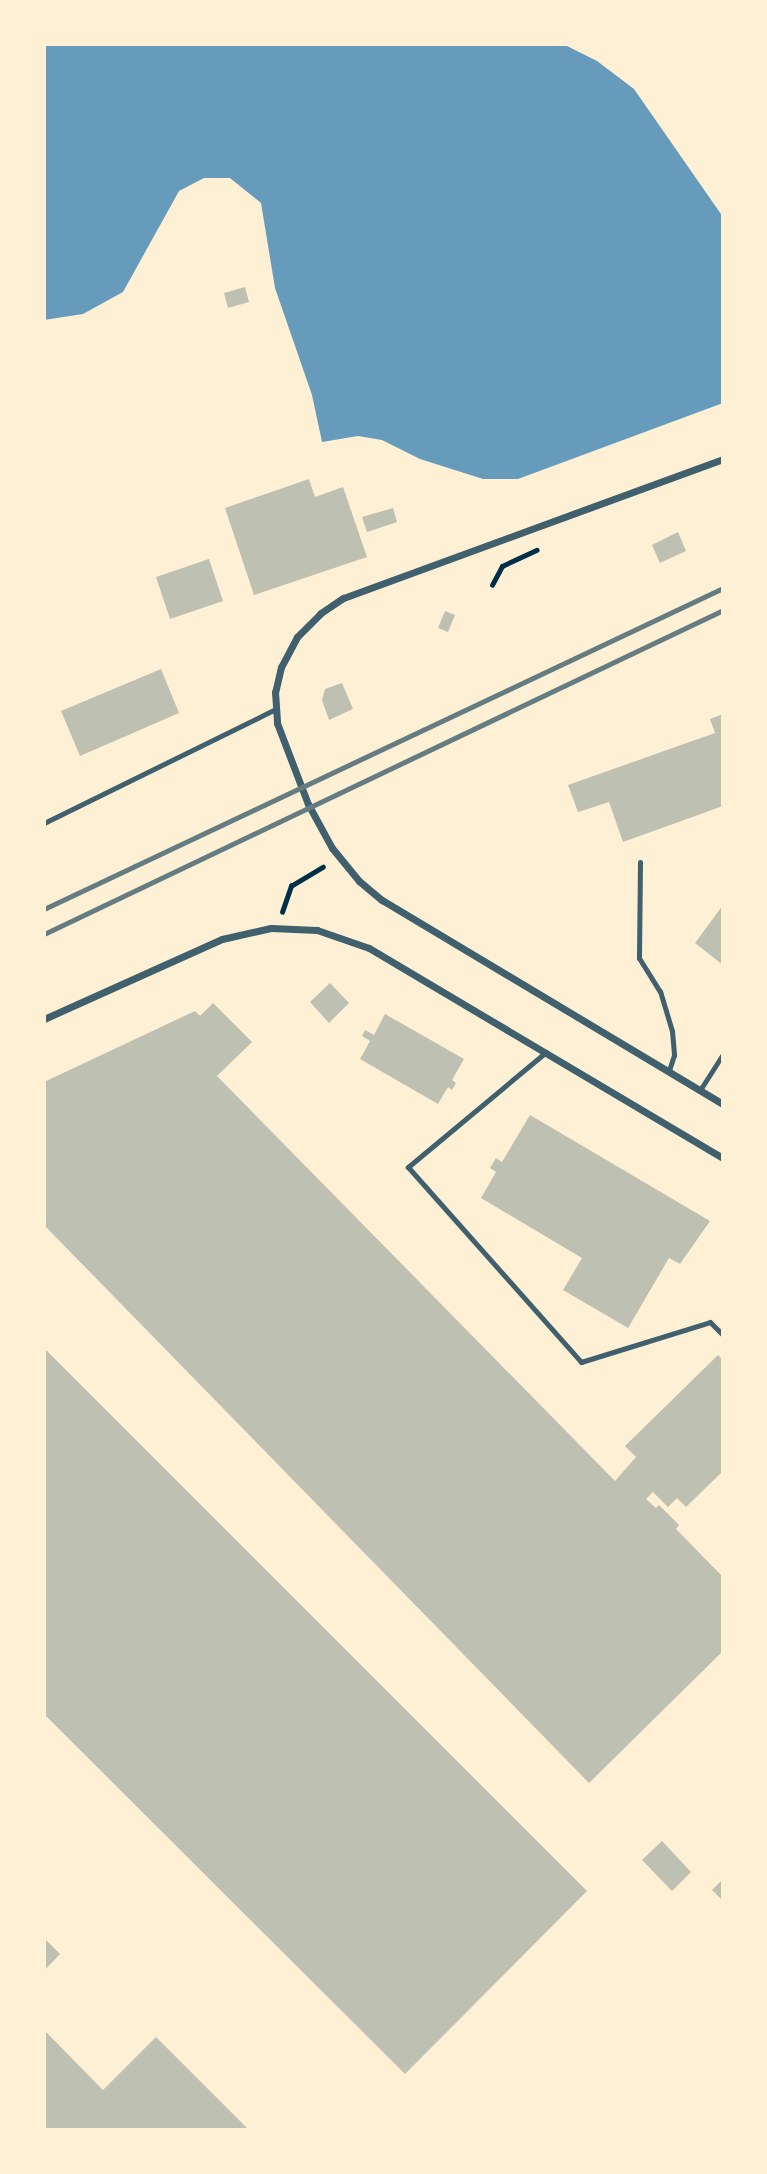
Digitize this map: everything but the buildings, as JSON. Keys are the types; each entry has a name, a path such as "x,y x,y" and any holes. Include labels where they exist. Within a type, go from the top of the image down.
{"street":[{"path":"723,459 343,598 321,613 288,652 277,679 276,709 288,757 332,848 382,900 723,1104"},
{"path":"44,1019 222,939 276,929 317,930 369,948 723,1158"}],"lane":[{"path":"44,823 276,709"},
{"path":"640,862 639,958 660,991 672,1031 674,1055 670,1070"},
{"path":"546,1052 408,1167 582,1362 710,1322 723,1335"},
{"path":"700,1090 723,1054"}],"path":[{"path":"276,929 291,886 339,858"}],"water":[{"path":"44,44 563,44 597,61 634,89 723,217 723,403 518,479 483,479 420,459 382,440 358,436 322,442 312,395 275,288 261,203 230,178 204,178 179,191 123,292 83,314 44,320"}],"railway":[{"path":"44,909 723,588"},
{"path":"44,934 723,610"}]}
